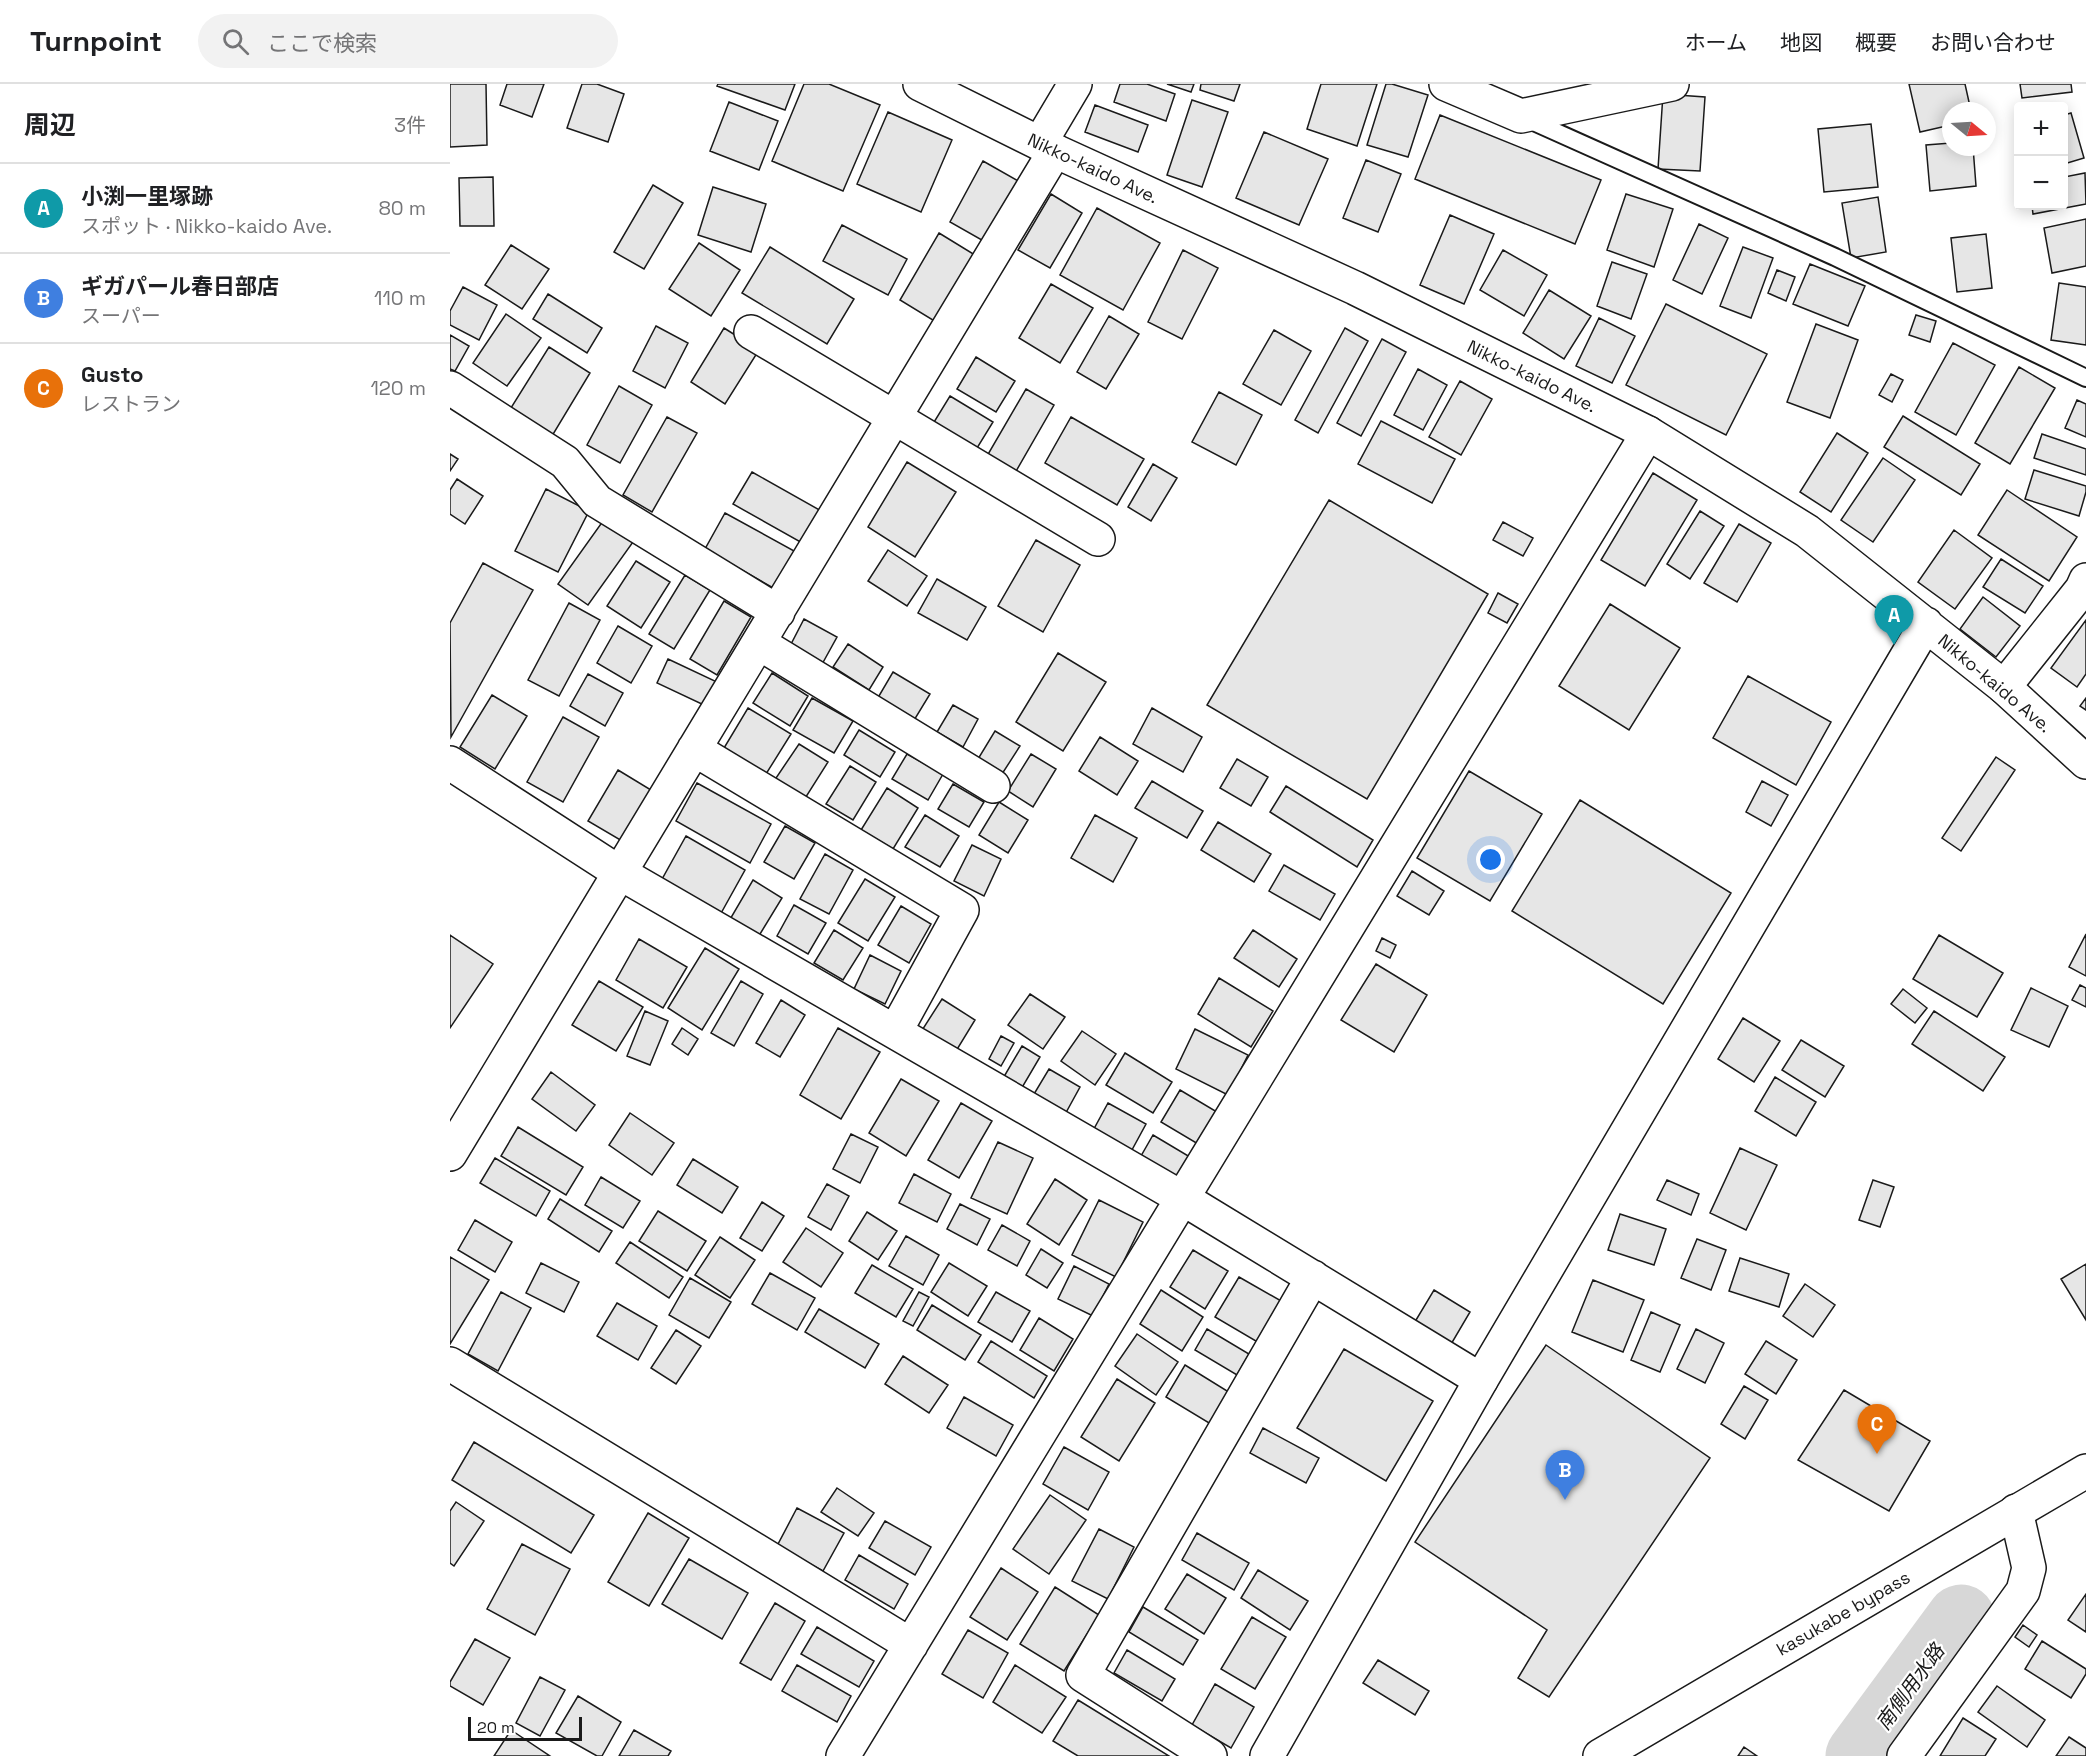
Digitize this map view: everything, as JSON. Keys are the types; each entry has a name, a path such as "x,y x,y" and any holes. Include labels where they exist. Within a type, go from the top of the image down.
{"main road":[{"name":"Nikko-kaido Ave.","path":"920,84 1048,147 1355,288 1648,434 1807,531 2004,687 2086,762"},
{"path":"450,1154 894,419 1048,147 1075,84"},
{"path":"1446,84 1521,116 1672,84"},
{"path":"751,332 1098,539"},
{"path":"450,388 565,462 597,501 778,612"},
{"path":"843,1756 1648,434"},
{"path":"2004,687 2082,589 2086,580"},
{"path":"1267,1756 1481,1380 1926,624"},
{"path":"759,643 993,786"},
{"path":"694,749 962,910 895,1032"},
{"path":"450,763 620,873 1182,1198 1481,1380"},
{"path":"1210,1756 1083,1675 1313,1277"},
{"path":"450,1364 910,1645"},
{"name":"kasukabe bypass","path":"1600,1756 2086,1471"},
{"path":"1904,1756 2023,1591 2029,1568 2016,1511"}],"lane":[{"path":"1521,116 1835,257 2086,378"}],"building":[{"path":"450,84 486,84 487,145 450,147"},
{"path":"507,84 544,84 532,117 500,105"},
{"path":"582,84 597,84 624,94 608,142 567,128"},
{"path":"718,84 795,84 785,110 717,86"},
{"path":"804,84 829,84 880,105 843,191 772,161"},
{"path":"1120,84 1147,84 1175,94 1166,121 1114,102"},
{"path":"1167,84 1194,84 1191,92"},
{"path":"1201,84 1240,84 1234,101 1200,90"},
{"path":"1321,84 1377,84 1357,146 1307,129"},
{"path":"1386,84 1428,95 1408,157 1367,145"},
{"path":"1909,84 1965,84 1969,102 1942,102 1942,127 1920,132"},
{"path":"2020,84 2071,84 2072,92 2022,98"},
{"path":"1663,94 1705,97 1700,171 1658,169"},
{"path":"1192,100 1228,112 1202,187 1167,175"},
{"path":"729,102 778,121 759,170 710,151"},
{"path":"1095,105 1148,125 1138,152 1085,132"},
{"path":"888,112 952,140 921,212 857,184"},
{"path":"2071,113 2084,158 2068,163 2068,156 2068,114"},
{"path":"1440,115 1601,180 1575,244 1415,179"},
{"path":"1871,124 1878,187 1824,192 1818,129"},
{"path":"1264,132 1328,159 1299,225 1236,198"},
{"path":"1942,144 1942,156 1974,156 1976,186 1930,191 1926,145"},
{"path":"1366,160 1401,174 1378,232 1343,218"},
{"path":"983,161 1020,182 987,243 950,222"},
{"path":"2085,173 2086,204 2068,207 2068,176"},
{"path":"493,177 494,226 460,226 459,178"},
{"path":"653,185 683,203 644,269 614,252"},
{"path":"713,187 766,204 751,252 698,235"},
{"path":"1051,194 1082,213 1050,268 1018,250"},
{"path":"1626,194 1673,209 1654,267 1607,250"},
{"path":"1878,197 1886,252 1851,258 1842,203"},
{"path":"1097,208 1160,243 1123,310 1060,275"},
{"path":"2032,210 2054,210 2033,214"},
{"path":"1450,215 1494,234 1464,304 1420,285"},
{"path":"2086,219 2086,266 2052,273 2044,228"},
{"path":"1699,224 1728,238 1702,294 1673,280"},
{"path":"842,225 907,259 888,295 823,261"},
{"path":"939,233 975,255 936,322 900,300"},
{"path":"1986,234 1992,288 1957,292 1951,238"},
{"path":"699,243 740,270 711,316 669,289"},
{"path":"511,245 549,269 522,309 485,285"},
{"path":"770,247 854,299 827,344 742,293"},
{"path":"1743,247 1773,258 1751,318 1720,306"},
{"path":"1183,250 1218,268 1182,339 1148,322"},
{"path":"1503,250 1547,275 1524,316 1480,290"},
{"path":"1612,262 1647,274 1631,319 1597,306"},
{"path":"1810,264 1865,286 1848,326 1793,304"},
{"path":"1777,270 1795,277 1786,301 1768,293"},
{"path":"2059,283 2086,287 2086,345 2051,340"},
{"path":"1051,284 1093,308 1060,363 1019,338"},
{"path":"463,287 497,305 479,340 450,325 450,311"},
{"path":"1549,290 1591,316 1564,359 1523,333"},
{"path":"548,294 602,328 587,353 533,319"},
{"path":"1666,304 1767,354 1726,435 1626,385"},
{"path":"506,314 541,338 507,386 473,363"},
{"path":"1916,315 1936,321 1930,342 1909,335"},
{"path":"1109,316 1139,334 1106,389 1077,372"},
{"path":"1599,318 1635,336 1612,383 1576,366"},
{"path":"1816,324 1858,340 1830,418 1787,402"},
{"path":"656,326 688,343 665,388 633,371"},
{"path":"724,328 759,350 725,404 691,382"},
{"path":"1345,328 1368,341 1318,433 1295,420"},
{"path":"1274,330 1311,351 1281,405 1243,384"},
{"path":"450,335 469,346 455,371 450,369"},
{"path":"1382,339 1406,352 1361,436 1337,423"},
{"path":"1953,343 1995,365 1956,435 1915,412"},
{"path":"549,347 590,373 552,436 509,411"},
{"path":"976,357 1015,381 996,412 957,389"},
{"path":"2019,367 2055,388 2010,464 1975,443"},
{"path":"1418,369 1447,385 1423,430 1394,415"},
{"path":"1891,374 1903,380 1892,402 1879,395"},
{"path":"1460,381 1492,399 1461,455 1429,437"},
{"path":"619,386 652,405 620,463 587,445"},
{"path":"1026,389 1054,405 1015,473 987,456"},
{"path":"1219,392 1262,415 1236,465 1192,442"},
{"path":"950,396 993,422 974,453 931,427"},
{"path":"2077,400 2086,404 2086,437 2065,428"},
{"path":"1903,416 1980,464 1961,495 1884,447"},
{"path":"667,417 697,433 652,512 623,495"},
{"path":"1071,417 1144,459 1117,505 1045,463"},
{"path":"1381,421 1455,459 1432,503 1358,464"},
{"path":"1837,433 1868,453 1831,512 1800,492"},
{"path":"2042,434 2086,449 2086,475 2034,458"},
{"path":"450,454 458,459 450,471"},
{"path":"1883,458 1915,480 1873,542 1841,520"},
{"path":"907,462 956,492 915,557 868,527"},
{"path":"1153,464 1177,478 1151,521 1128,507"},
{"path":"2034,470 2086,486 2079,516 2025,499"},
{"path":"752,472 823,512 804,544 733,504"},
{"path":"1653,473 1697,500 1645,586 1601,560"},
{"path":"457,479 483,496 465,524 450,514 450,490"},
{"path":"546,489 589,511 558,572 515,551"},
{"path":"2007,490 2077,537 2049,581 1978,535"},
{"path":"1329,500 1488,594 1367,799 1207,705"},
{"path":"1700,511 1724,526 1690,579 1667,564"},
{"path":"725,513 796,552 775,589 705,549"},
{"path":"603,521 633,542 588,605 558,584"},
{"path":"1503,522 1533,538 1523,556 1493,540"},
{"path":"1739,524 1771,543 1737,602 1704,583"},
{"path":"1954,530 1992,558 1955,609 1918,582"},
{"path":"1036,540 1080,565 1043,632 998,606"},
{"path":"888,550 927,576 907,606 868,581"},
{"path":"2001,559 2043,586 2025,613 1983,587"},
{"path":"636,561 670,582 641,628 607,606"},
{"path":"483,563 533,590 451,737 450,623"},
{"path":"685,575 710,590 674,649 649,634"},
{"path":"937,579 986,607 967,640 918,613"},
{"path":"1498,593 1518,604 1507,623 1488,613"},
{"path":"1983,597 2020,626 1996,657 1960,629"},
{"path":"724,601 751,617 717,675 690,659"},
{"path":"569,603 600,620 559,696 528,680"},
{"path":"1610,604 1680,648 1629,730 1559,686"},
{"path":"804,619 837,637 821,666 789,648"},
{"path":"2086,620 2086,674 2077,687 2051,668"},
{"path":"618,626 652,646 631,683 597,663"},
{"path":"848,644 883,667 869,690 833,667"},
{"path":"1058,653 1106,682 1063,751 1016,722"},
{"path":"668,659 717,682 706,706 657,683"},
{"path":"893,672 930,694 913,722 876,701"},
{"path":"772,673 808,696 790,726 753,703"},
{"path":"588,674 623,693 605,726 570,706"},
{"path":"1748,676 1831,722 1796,785 1713,738"},
{"path":"492,695 527,716 495,769 460,747"},
{"path":"812,698 853,721 834,753 793,730"},
{"path":"2086,698 2086,710 2080,706"},
{"path":"953,705 978,719 963,747 937,732"},
{"path":"748,708 791,734 766,774 724,748"},
{"path":"1152,708 1202,737 1183,772 1133,744"},
{"path":"563,717 599,737 563,802 527,782"},
{"path":"859,730 895,752 880,777 844,755"},
{"path":"995,731 1020,746 1002,774 978,759"},
{"path":"1100,737 1138,761 1117,795 1079,771"},
{"path":"799,744 828,762 804,800 774,781"},
{"path":"907,754 943,774 928,800 892,779"},
{"path":"1031,754 1056,769 1033,807 1008,791"},
{"path":"1996,757 2015,770 1961,851 1942,838"},
{"path":"1237,759 1268,777 1251,806 1220,788"},
{"path":"850,766 876,782 853,820 826,804"},
{"path":"618,770 651,790 622,841 588,821"},
{"path":"1469,771 1542,814 1490,901 1417,858"},
{"path":"1152,781 1203,811 1187,838 1135,808"},
{"path":"1762,781 1788,795 1771,826 1746,812"},
{"path":"697,783 771,824 750,863 676,821"},
{"path":"953,784 984,802 969,827 938,809"},
{"path":"1286,786 1373,840 1357,867 1270,812"},
{"path":"887,788 918,808 893,849 861,830"},
{"path":"1580,800 1731,893 1663,1004 1512,911"},
{"path":"999,802 1028,820 1008,853 979,835"},
{"path":"925,815 959,836 940,867 905,847"},
{"path":"1095,815 1137,838 1113,882 1071,858"},
{"path":"1218,822 1271,854 1254,882 1201,850"},
{"path":"785,826 815,843 794,879 764,862"},
{"path":"686,836 745,870 720,915 661,881"},
{"path":"972,845 1001,859 984,896 954,881"},
{"path":"825,854 853,870 829,914 800,899"},
{"path":"1284,865 1335,894 1320,920 1269,891"},
{"path":"1412,871 1444,891 1429,915 1397,896"},
{"path":"865,879 895,897 868,941 838,923"},
{"path":"753,880 782,898 757,939 729,921"},
{"path":"794,905 826,923 808,954 777,936"},
{"path":"901,906 931,924 909,963 878,945"},
{"path":"834,930 863,948 843,980 814,963"},
{"path":"1253,930 1297,959 1279,987 1234,958"},
{"path":"2086,934 2086,976 2069,967"},
{"path":"450,935 493,964 450,1028"},
{"path":"1939,935 2003,973 1977,1017 1913,979"},
{"path":"1382,938 1396,945 1390,958 1376,951"},
{"path":"639,939 687,967 663,1008 616,980"},
{"path":"705,948 739,969 702,1030 668,1008"},
{"path":"870,955 901,971 885,1004 854,989"},
{"path":"1376,964 1427,995 1394,1052 1341,1020"},
{"path":"1219,978 1273,1011 1251,1047 1198,1014"},
{"path":"599,981 643,1007 616,1051 572,1025"},
{"path":"741,981 763,994 734,1046 711,1033"},
{"path":"2080,985 2086,988 2086,1007 2072,1000"},
{"path":"2031,988 2068,1006 2049,1047 2011,1030"},
{"path":"1903,989 1927,1008 1915,1023 1891,1004"},
{"path":"1030,994 1065,1017 1043,1049 1008,1025"},
{"path":"942,999 975,1020 953,1056 919,1035"},
{"path":"781,1000 805,1015 780,1057 756,1043"},
{"path":"645,1011 668,1021 650,1065 627,1056"},
{"path":"1934,1011 2005,1057 1983,1091 1912,1044"},
{"path":"1743,1018 1780,1041 1754,1082 1718,1059"},
{"path":"682,1028 698,1039 688,1055 672,1044"},
{"path":"838,1028 880,1052 841,1119 800,1095"},
{"path":"1195,1029 1248,1055 1228,1095 1176,1069"},
{"path":"1082,1031 1116,1054 1095,1085 1061,1061"},
{"path":"1001,1036 1014,1043 1001,1066 989,1059"},
{"path":"1801,1040 1844,1066 1825,1097 1782,1070"},
{"path":"1022,1046 1040,1057 1020,1091 1002,1080"},
{"path":"1125,1053 1172,1082 1153,1113 1106,1085"},
{"path":"1049,1069 1080,1087 1063,1118 1031,1099"},
{"path":"551,1072 595,1105 576,1131 532,1099"},
{"path":"1775,1077 1816,1102 1796,1136 1755,1111"},
{"path":"901,1079 939,1101 906,1156 869,1133"},
{"path":"1180,1090 1217,1112 1198,1144 1161,1122"},
{"path":"961,1103 992,1121 959,1178 928,1160"},
{"path":"1108,1103 1146,1124 1127,1159 1089,1138"},
{"path":"630,1113 674,1143 652,1175 609,1145"},
{"path":"518,1127 583,1167 566,1195 501,1156"},
{"path":"851,1134 878,1147 860,1183 833,1169"},
{"path":"1153,1135 1190,1157 1173,1184 1137,1163"},
{"path":"998,1142 1033,1158 1007,1214 971,1198"},
{"path":"1740,1148 1777,1165 1746,1230 1710,1213"},
{"path":"495,1158 550,1191 536,1216 480,1183"},
{"path":"693,1159 738,1187 722,1213 677,1185"},
{"path":"914,1174 951,1194 937,1222 899,1203"},
{"path":"601,1177 640,1201 623,1228 585,1205"},
{"path":"1055,1179 1087,1200 1059,1245 1027,1224"},
{"path":"1667,1180 1699,1194 1691,1215 1657,1200"},
{"path":"1873,1180 1894,1187 1880,1227 1859,1220"},
{"path":"827,1184 849,1196 831,1230 808,1217"},
{"path":"560,1199 612,1231 599,1252 548,1219"},
{"path":"1099,1200 1143,1222 1116,1277 1072,1255"},
{"path":"762,1202 784,1216 762,1251 740,1238"},
{"path":"960,1204 990,1219 977,1245 947,1229"},
{"path":"658,1211 706,1241 687,1271 639,1241"},
{"path":"867,1212 897,1231 878,1260 849,1241"},
{"path":"1620,1214 1666,1229 1654,1265 1608,1250"},
{"path":"475,1220 512,1242 495,1272 458,1250"},
{"path":"1002,1225 1030,1241 1017,1266 988,1250"},
{"path":"806,1228 843,1253 821,1287 783,1262"},
{"path":"906,1236 939,1255 923,1285 889,1266"},
{"path":"720,1237 755,1260 730,1298 695,1275"},
{"path":"1697,1239 1726,1250 1711,1290 1681,1278"},
{"path":"630,1242 683,1277 669,1298 616,1263"},
{"path":"1041,1249 1063,1263 1047,1288 1026,1275"},
{"path":"1193,1250 1228,1271 1205,1309 1170,1287"},
{"path":"450,1257 489,1280 450,1344"},
{"path":"1740,1258 1789,1274 1779,1307 1729,1291"},
{"path":"541,1263 579,1282 564,1312 526,1293"},
{"path":"949,1263 987,1286 968,1316 931,1292"},
{"path":"2086,1264 2086,1320 2061,1279"},
{"path":"872,1265 913,1289 896,1317 855,1293"},
{"path":"1074,1266 1109,1284 1093,1316 1058,1299"},
{"path":"770,1273 815,1298 797,1330 752,1304"},
{"path":"1239,1277 1290,1306 1266,1347 1215,1317"},
{"path":"690,1278 731,1302 709,1338 669,1315"},
{"path":"1593,1280 1644,1300 1623,1352 1572,1332"},
{"path":"1805,1284 1835,1305 1813,1337 1783,1316"},
{"path":"1161,1290 1203,1317 1182,1351 1140,1324"},
{"path":"1434,1290 1470,1312 1450,1346 1413,1325"},
{"path":"501,1292 531,1308 498,1371 468,1354"},
{"path":"919,1292 929,1297 913,1326 903,1321"},
{"path":"996,1292 1030,1311 1012,1342 978,1322"},
{"path":"617,1303 657,1326 638,1360 597,1336"},
{"path":"932,1305 981,1335 965,1360 917,1330"},
{"path":"819,1309 879,1344 865,1368 805,1332"},
{"path":"1651,1312 1680,1325 1660,1372 1631,1360"},
{"path":"1039,1318 1073,1339 1054,1371 1020,1350"},
{"path":"1207,1329 1249,1354 1237,1375 1195,1350"},
{"path":"1696,1329 1724,1343 1705,1383 1677,1369"},
{"path":"676,1330 701,1346 676,1384 651,1368"},
{"path":"1137,1334 1178,1362 1156,1395 1115,1366"},
{"path":"991,1341 1047,1376 1034,1398 978,1362"},
{"path":"1766,1341 1797,1360 1776,1394 1745,1374"},
{"path":"1546,1345 1710,1458 1549,1697 1518,1678 1547,1630 1415,1542"},
{"path":"1344,1349 1433,1401 1386,1481 1297,1428"},
{"path":"903,1356 948,1385 929,1413 885,1384"},
{"path":"1185,1365 1232,1394 1214,1426 1166,1397"},
{"path":"1117,1379 1155,1403 1119,1461 1081,1437"},
{"path":"1744,1386 1768,1400 1745,1439 1721,1424"},
{"path":"1844,1390 1930,1441 1889,1511 1798,1460"},
{"path":"964,1397 1013,1425 996,1456 947,1428"},
{"path":"1263,1428 1319,1458 1306,1483 1250,1453"},
{"path":"474,1442 594,1515 571,1553 452,1480"},
{"path":"1064,1447 1109,1472 1088,1510 1043,1484"},
{"path":"837,1488 874,1513 858,1536 821,1512"},
{"path":"1050,1495 1086,1520 1049,1574 1013,1549"},
{"path":"456,1502 484,1521 454,1566 450,1563 450,1511"},
{"path":"797,1508 844,1533 823,1571 777,1546"},
{"path":"648,1513 689,1538 649,1606 608,1582"},
{"path":"885,1521 931,1547 915,1575 869,1548"},
{"path":"1099,1529 1134,1547 1108,1599 1072,1581"},
{"path":"1197,1533 1249,1563 1234,1590 1182,1560"},
{"path":"522,1544 570,1569 535,1635 487,1609"},
{"path":"859,1555 908,1584 894,1609 845,1580"},
{"path":"689,1559 748,1593 722,1639 662,1604"},
{"path":"1001,1568 1038,1592 1007,1640 970,1617"},
{"path":"1258,1570 1308,1601 1290,1630 1241,1598"},
{"path":"1187,1574 1226,1598 1204,1634 1165,1609"},
{"path":"1055,1587 1099,1615 1064,1671 1020,1644"},
{"path":"2086,1594 2086,1632 2068,1620"},
{"path":"775,1603 805,1621 771,1680 740,1663"},
{"path":"1143,1607 1198,1640 1183,1665 1129,1632"},
{"path":"1252,1617 1286,1637 1255,1689 1221,1669"},
{"path":"2023,1625 2037,1635 2029,1647 2015,1637"},
{"path":"817,1627 874,1661 859,1687 801,1654"},
{"path":"968,1630 1008,1653 983,1698 942,1674"},
{"path":"475,1639 510,1658 483,1705 450,1686 450,1682"},
{"path":"2042,1641 2086,1669 2086,1674 2071,1698 2025,1669"},
{"path":"1127,1650 1175,1679 1162,1701 1114,1673"},
{"path":"1378,1660 1429,1691 1415,1715 1363,1683"},
{"path":"797,1665 851,1696 837,1722 782,1691"},
{"path":"1015,1665 1066,1697 1042,1733 993,1702"},
{"path":"540,1677 565,1690 540,1736 516,1723"},
{"path":"1215,1684 1254,1707 1231,1748 1192,1725"},
{"path":"1997,1686 2045,1720 2027,1747 1978,1712"},
{"path":"578,1696 621,1722 602,1756 597,1756 556,1733"},
{"path":"1078,1700 1169,1756 1078,1756 1053,1741"},
{"path":"1963,1718 1996,1739 1985,1756 1940,1756"},
{"path":"511,1730 550,1756 494,1756"},
{"path":"634,1730 671,1751 668,1756 619,1756"},
{"path":"2069,1737 2086,1748 2086,1756 2056,1756"},
{"path":"1744,1747 1757,1756 1738,1756"}],"waterway":[{"name":"南側用水路","path":"1860,1756 1961,1619"}],"place":[{"name":"小渕一里塚跡","path":"1894,645"},
{"name":"Gusto","path":"1877,1454"},
{"name":"ギガパール春日部店","path":"1565,1500"}]}
